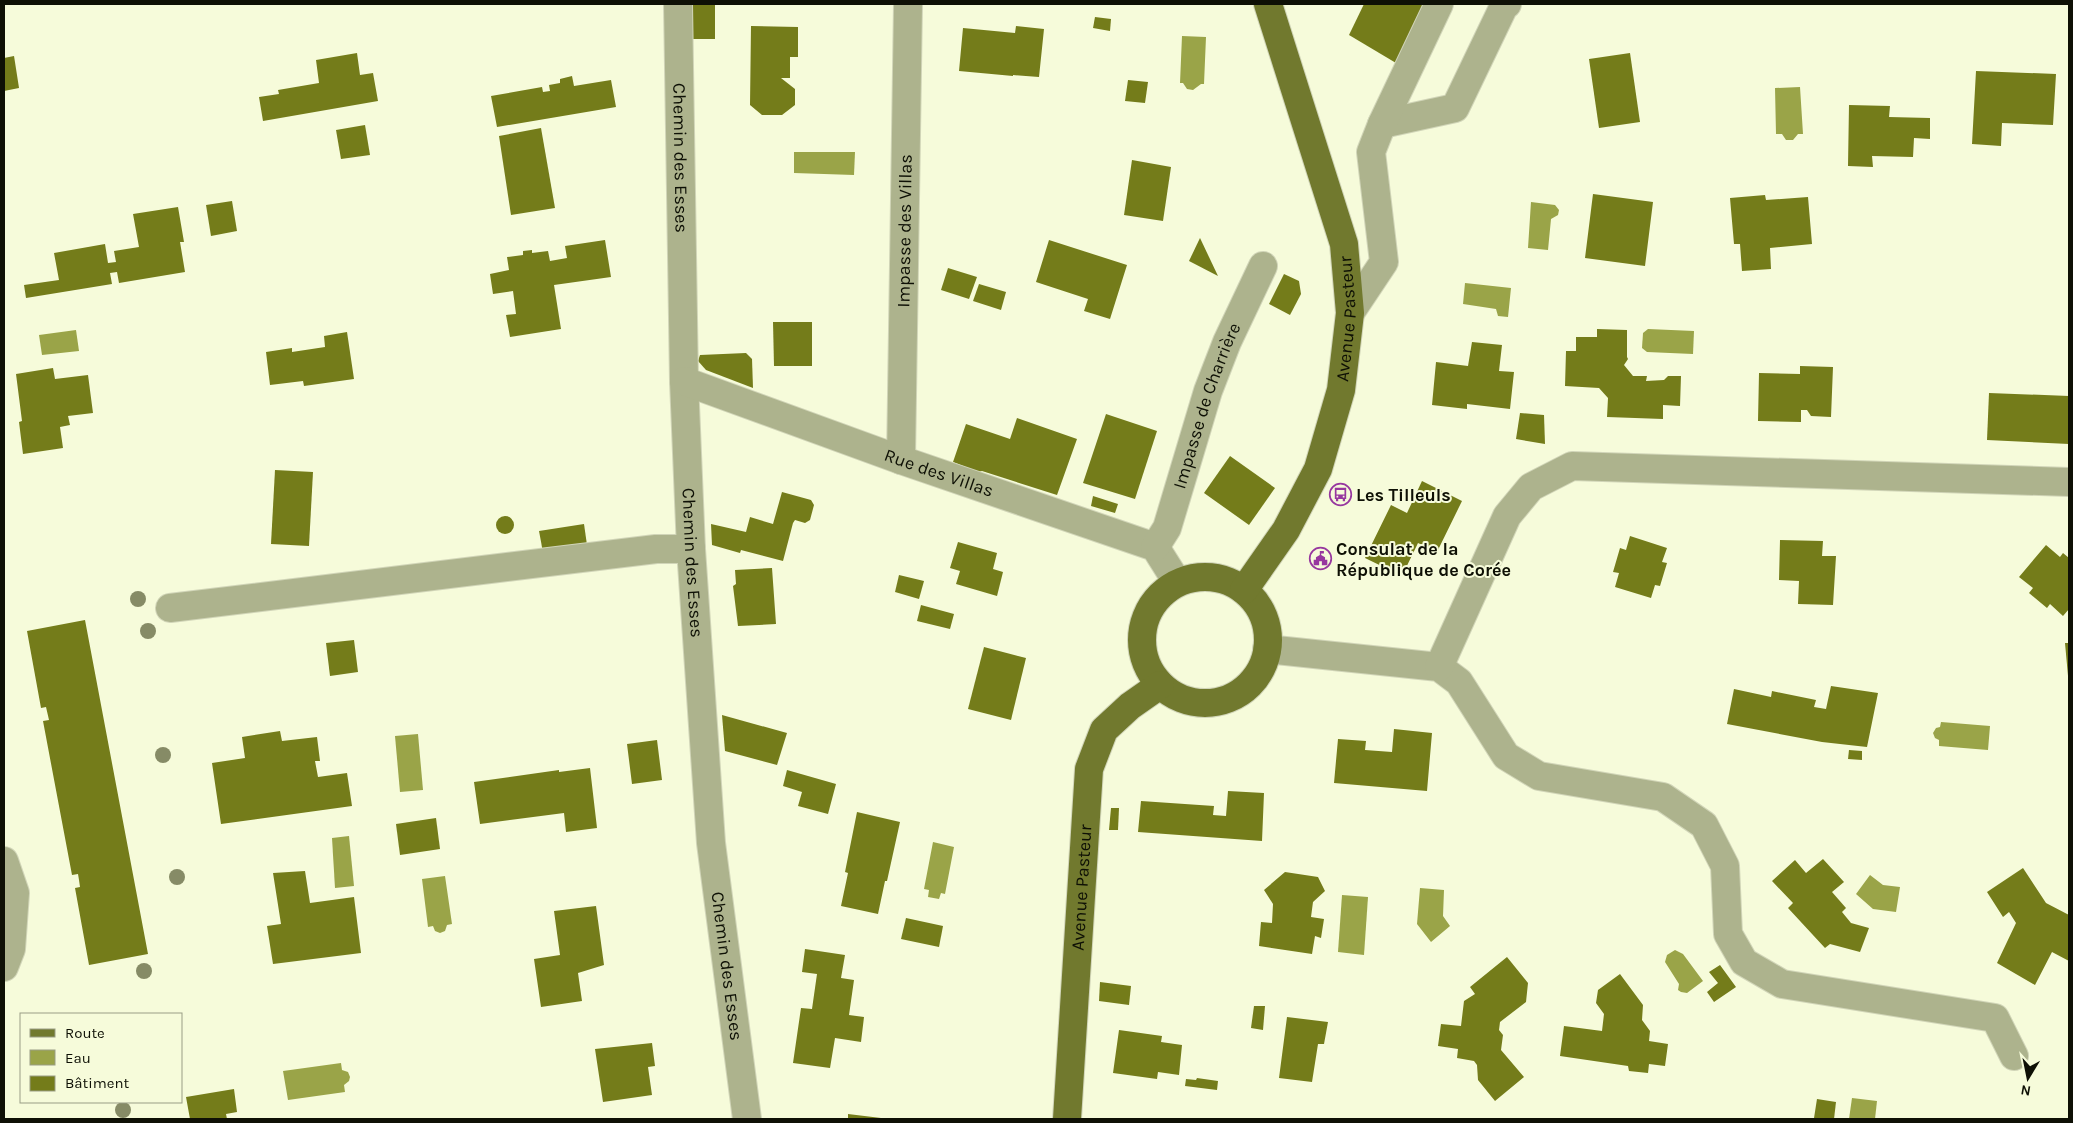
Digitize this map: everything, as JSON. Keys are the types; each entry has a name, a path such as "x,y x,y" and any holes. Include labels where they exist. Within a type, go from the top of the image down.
{"main road":[{"name":"Avenue Pasteur","path":"1244,590 1286,530 1318,469 1341,390 1350,312 1344,244 1268,4"},
{"path":"1201,577 1223,579 1244,590 1259,606 1267,623 1265,664 1253,683 1243,692 1222,702 1204,704 1183,700 1160,685 1147,667 1141,637 1146,616 1159,596 1177,582 1201,577"},
{"name":"Avenue Pasteur","path":"1067,1119 1089,769 1104,730 1130,706 1160,685"}],"street":[{"name":"Chemin des Esses","path":"678,4 684,380 691,549 711,843 747,1119"},
{"name":"Impasse des Villas","path":"901,460 908,4"},
{"path":"1350,312 1384,262 1371,152 1382,124 1439,4"},
{"path":"1382,124 1455,108 1504,6 1507,4"},
{"name":"Impasse de Charrière","path":"1155,547 1167,528 1208,391 1227,342 1263,266"},
{"name":"Rue des Villas","path":"684,380 901,460 1155,547"},
{"path":"1439,667 1507,516 1531,487 1572,466 2069,482"},
{"path":"1155,547 1177,582"},
{"path":"170,608 646,551 691,549"},
{"path":"1267,649 1439,667 1459,682 1506,756 1539,776 1663,796 1704,825 1725,866 1728,934 1744,962 1782,984 1995,1018 2014,1056"},
{"path":"4,860 15,893 11,949 4,967"}],"water":[{"path":"1182,36 1206,37 1204,84 1193,90 1187,89 1183,83 1180,83"},
{"path":"1800,87 1803,134 1798,134 1793,140 1786,140 1782,134 1776,134 1775,88"},
{"path":"794,152 855,152 854,175 794,173"},
{"path":"1531,202 1555,205 1559,210 1558,215 1551,219 1548,250 1528,248"},
{"path":"1465,283 1511,288 1508,317 1498,316 1496,309 1463,304"},
{"path":"1648,329 1694,331 1693,354 1647,352 1642,348 1643,333"},
{"path":"76,330 79,351 42,355 39,335"},
{"path":"1941,722 1990,726 1988,750 1939,746 1939,740 1935,738 1933,733 1936,728 1940,727"},
{"path":"418,734 423,790 400,792 395,736"},
{"path":"349,836 354,886 335,888 332,838"},
{"path":"933,842 954,847 945,894 941,893 939,899 928,897 929,890 924,889"},
{"path":"1870,875 1883,885 1900,887 1896,912 1873,909 1856,894"},
{"path":"445,876 452,924 447,925 445,931 440,933 435,931 433,926 428,927 422,879"},
{"path":"1420,888 1444,890 1443,916 1450,926 1431,942 1417,924"},
{"path":"1342,895 1368,897 1364,955 1338,952"},
{"path":"1675,950 1683,954 1703,981 1687,993 1678,990 1679,984 1665,962 1667,955"},
{"path":"341,1063 342,1070 348,1072 350,1077 349,1081 344,1085 345,1092 288,1100 283,1071"},
{"path":"1852,1098 1877,1101 1875,1119 1849,1119"}],"building":[{"path":"691,4 715,4 715,39 691,39"},
{"path":"1364,4 1429,4 1396,63 1349,35"},
{"path":"1095,17 1111,19 1110,31 1093,28"},
{"path":"751,26 798,27 798,57 790,57 790,78 781,78 795,89 795,105 782,115 762,115 750,105"},
{"path":"1016,26 1044,29 1039,77 959,71 963,28 1015,33"},
{"path":"357,53 360,75 373,73 378,101 263,121 259,97 279,94 278,90 319,83 316,60"},
{"path":"1630,53 1640,122 1599,128 1589,59"},
{"path":"14,56 19,88 4,91 4,58"},
{"path":"1976,71 2056,74 2053,125 2002,123 2001,146 1972,144"},
{"path":"572,76 574,86 611,80 616,107 497,127 491,96 542,87 543,92 550,91 549,85 560,83 560,79"},
{"path":"1128,80 1148,82 1145,103 1125,101"},
{"path":"1849,105 1890,106 1889,117 1930,118 1930,139 1914,138 1913,157 1872,156 1873,167 1848,166"},
{"path":"365,125 370,155 341,159 336,130"},
{"path":"541,128 555,208 511,215 499,136"},
{"path":"1132,160 1171,167 1163,221 1124,215"},
{"path":"1593,194 1653,202 1645,266 1585,258"},
{"path":"1765,195 1766,200 1808,197 1812,244 1770,248 1771,269 1742,271 1740,244 1734,244 1730,198"},
{"path":"232,201 237,231 211,236 206,205"},
{"path":"178,207 184,242 180,242 185,272 119,283 117,272 110,273 112,284 26,298 24,285 59,280 54,253 105,244 108,263 116,262 114,251 139,247 133,214"},
{"path":"1200,238 1218,276 1189,261"},
{"path":"605,240 611,277 554,285 561,329 510,337 506,315 516,314 513,291 493,294 490,274 509,270 507,257 523,255 523,251 532,250 532,253 548,251 550,261 567,258 565,246"},
{"path":"1049,240 1127,265 1110,319 1084,311 1088,299 1036,282"},
{"path":"948,268 977,277 969,299 941,290"},
{"path":"1284,274 1299,281 1301,294 1290,315 1269,304"},
{"path":"979,284 1006,292 1001,310 973,301"},
{"path":"773,322 812,322 812,366 774,366"},
{"path":"1597,329 1627,330 1628,359 1624,365 1633,376 1647,376 1646,381 1664,380 1668,376 1681,376 1680,406 1663,405 1663,419 1607,417 1608,398 1599,388 1565,386 1566,351 1576,351 1576,337 1597,337"},
{"path":"347,332 354,379 304,386 303,381 270,385 266,352 292,348 292,352 325,347 324,336"},
{"path":"1472,342 1502,345 1499,371 1514,372 1510,409 1467,404 1467,409 1432,405 1436,362 1468,366"},
{"path":"746,353 752,359 753,388 706,370 698,361 700,355"},
{"path":"1800,366 1833,367 1831,417 1811,416 1807,410 1801,410 1801,422 1758,421 1759,373 1800,374"},
{"path":"53,368 55,379 88,375 93,413 68,416 70,425 60,427 63,448 23,454 19,422 22,421 16,374"},
{"path":"1989,393 2069,396 2069,444 1987,440"},
{"path":"1520,413 1544,415 1545,444 1516,439"},
{"path":"1106,414 1157,431 1135,499 1083,483"},
{"path":"1017,418 1077,439 1057,495 982,471 978,472 953,462 966,424 1010,439"},
{"path":"1230,456 1275,488 1249,525 1204,493"},
{"path":"275,470 313,472 309,546 271,544"},
{"path":"1422,481 1462,501 1437,552 1418,543 1402,576 1365,558 1391,505 1407,513"},
{"path":"782,492 811,500 814,505 810,520 805,523 795,520 793,523 783,561 741,550 740,553 712,545 711,524 746,532 750,517 773,524"},
{"path":"1093,496 1118,504 1115,513 1091,506"},
{"path":"505,516 511,519 514,525 511,531 505,534 499,531 496,525 499,519"},
{"path":"584,524 588,552 544,558 539,531"},
{"path":"1630,536 1667,548 1662,562 1667,563 1660,586 1655,585 1651,598 1615,587 1619,573 1613,572 1620,548 1626,550"},
{"path":"1780,540 1823,541 1822,556 1836,556 1833,605 1798,604 1799,581 1779,580"},
{"path":"958,542 997,553 993,569 1003,572 997,596 956,584 960,571 950,568"},
{"path":"2046,545 2060,557 2063,553 2069,558 2069,609 2063,616 2050,604 2047,608 2029,593 2033,588 2019,577"},
{"path":"772,568 776,624 738,626 733,586 736,584 735,570"},
{"path":"899,575 924,581 919,599 895,592"},
{"path":"921,605 954,614 950,629 917,621"},
{"path":"85,620 148,954 89,965 75,888 80,887 78,874 72,875 43,721 49,720 46,707 41,708 27,631"},
{"path":"354,640 358,672 330,676 326,643"},
{"path":"2065,643 2069,643 2069,676 2068,676"},
{"path":"984,647 1026,658 1011,720 968,709"},
{"path":"1831,686 1878,693 1867,747 1822,742 1727,724 1734,689 1771,697 1772,691 1816,700 1814,707 1826,709"},
{"path":"722,715 787,733 777,765 725,751"},
{"path":"1394,729 1432,733 1427,791 1334,783 1338,739 1366,741 1365,750 1392,752"},
{"path":"280,731 282,741 317,737 320,761 315,761 318,777 347,773 352,806 221,824 212,763 245,758 242,737"},
{"path":"657,740 662,780 632,784 627,744"},
{"path":"1849,750 1862,751 1862,760 1848,759"},
{"path":"590,768 597,828 566,832 564,813 480,824 474,782 559,770 559,772"},
{"path":"787,770 836,784 828,814 798,806 802,792 783,786"},
{"path":"1228,791 1264,793 1262,841 1138,832 1141,801 1214,806 1213,815 1226,816"},
{"path":"1111,808 1119,808 1118,830 1109,830"},
{"path":"857,812 900,822 878,914 841,906 848,873 845,872"},
{"path":"436,818 440,849 400,855 396,824"},
{"path":"1823,859 1844,882 1832,892 1846,908 1842,912 1851,923 1869,928 1860,952 1830,944 1825,948 1788,908 1793,903 1772,881 1795,860 1806,873"},
{"path":"2023,868 2046,903 2069,915 2069,961 2052,952 2035,985 1997,963 2016,923 2009,912 2003,917 1987,892"},
{"path":"305,871 310,903 354,897 361,953 273,964 267,926 281,924 273,873"},
{"path":"1285,872 1318,877 1325,891 1313,902 1311,917 1324,919 1321,938 1315,936 1312,954 1259,946 1261,922 1272,923 1273,904 1264,890"},
{"path":"596,906 604,965 578,973 582,1001 541,1007 534,959 560,955 554,911"},
{"path":"906,918 943,926 939,947 901,939"},
{"path":"805,949 845,955 841,978 854,980 849,1015 864,1017 861,1042 835,1038 830,1068 793,1063 801,1008 812,1009 817,974 802,972"},
{"path":"1507,957 1528,983 1526,1002 1500,1022 1499,1030 1503,1035 1501,1050 1524,1077 1495,1101 1478,1080 1477,1065 1474,1061 1457,1058 1458,1049 1438,1046 1441,1024 1461,1026 1464,1001 1475,994 1470,987"},
{"path":"1720,965 1736,987 1714,1002 1707,992 1718,983 1709,972"},
{"path":"1620,974 1643,1005 1642,1020 1650,1031 1649,1041 1668,1044 1665,1066 1649,1064 1648,1073 1629,1071 1628,1066 1560,1056 1564,1026 1602,1031 1604,1014 1596,1003 1598,990"},
{"path":"1100,982 1131,986 1129,1005 1099,1001"},
{"path":"1254,1006 1265,1006 1263,1030 1251,1028"},
{"path":"1287,1017 1328,1022 1324,1044 1318,1044 1312,1082 1279,1078"},
{"path":"1119,1030 1162,1036 1161,1042 1182,1045 1179,1075 1158,1072 1157,1079 1113,1073"},
{"path":"652,1043 655,1066 648,1067 652,1095 603,1102 595,1049"},
{"path":"1197,1078 1218,1081 1217,1090 1185,1086 1186,1079 1196,1080"},
{"path":"234,1089 237,1112 226,1114 227,1119 190,1119 186,1097"},
{"path":"1817,1099 1836,1102 1834,1119 1814,1118"},
{"path":"848,1114 881,1118 881,1119 848,1119"}],"place":[{"name":"Les Tilleuls","path":"1340,495"},
{"name":"Consulat de la République de Corée","path":"1320,559"}]}
